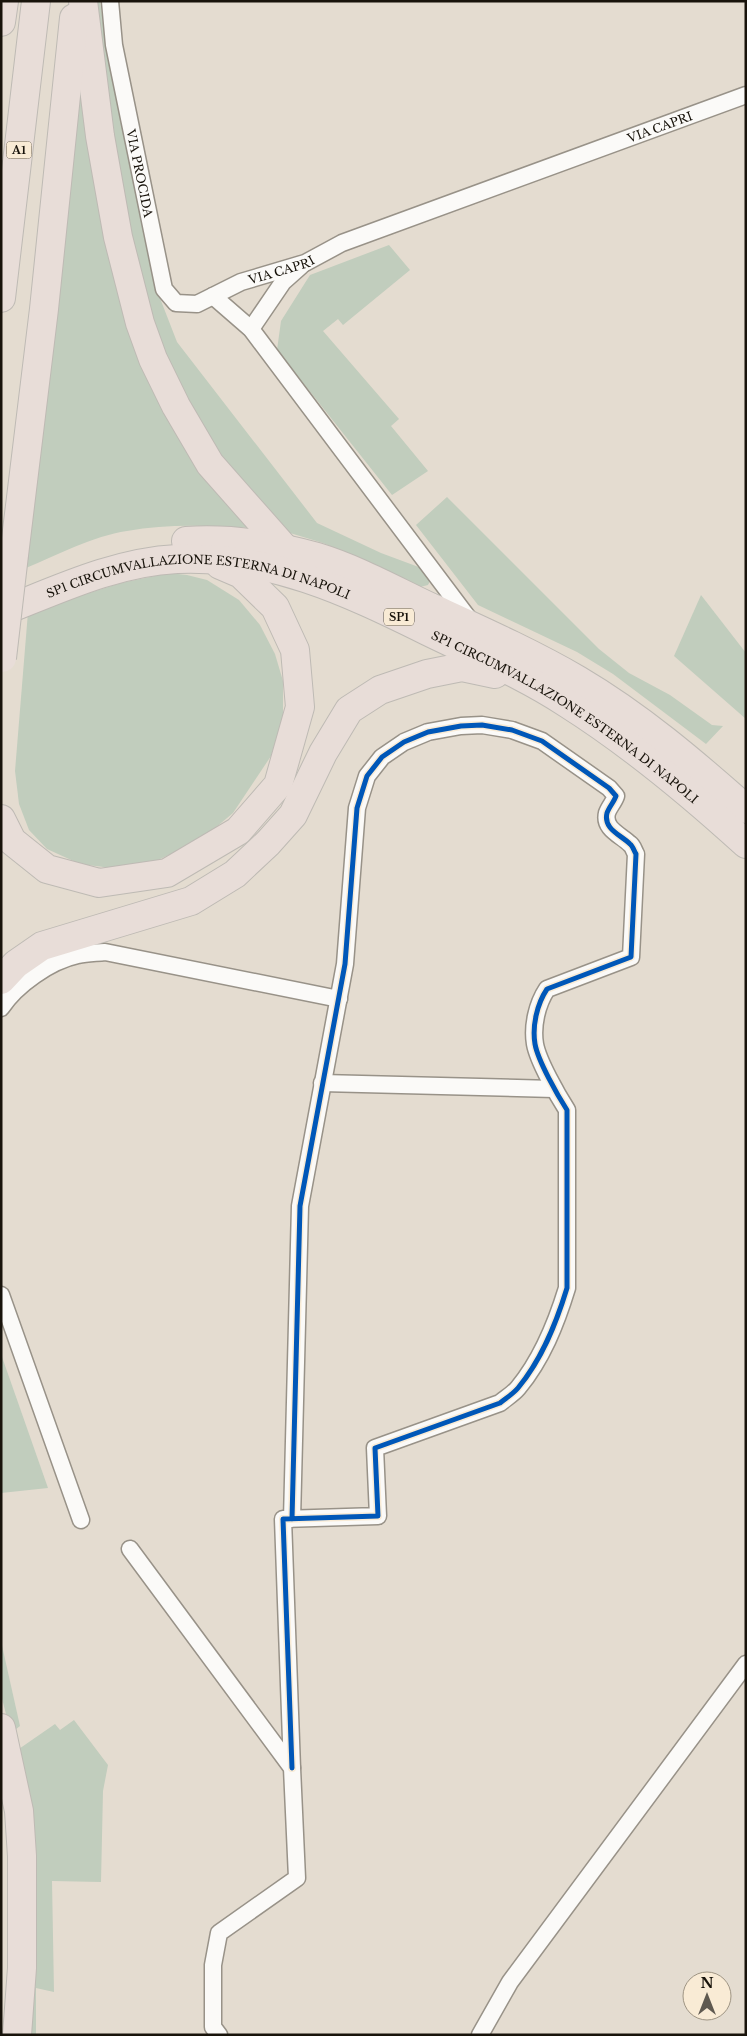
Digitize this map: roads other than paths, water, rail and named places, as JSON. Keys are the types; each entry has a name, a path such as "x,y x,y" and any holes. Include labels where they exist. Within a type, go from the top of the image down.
{"highway":[{"path":"1,22 4,1"},
{"name":"A1","path":"1,298 36,1"},
{"path":"2,663 44,308 75,1"},
{"path":"83,1 100,136 118,237 140,323 153,359 176,406 210,464 286,550"},
{"name":"SP1 CIRCUMVALLAZIONE ESTERNA DI NAPOLI","path":"1,593 80,561 140,545 193,540 223,541 286,550 318,558 349,569 546,662 609,699 667,742 746,809"},
{"name":"SP1 CIRCUMVALLAZIONE ESTERNA DI NAPOLI","path":"1,612 87,579 138,564 176,559 238,562 273,568 307,577 343,591 528,680 568,704 673,781 746,844"},
{"path":"1,819 12,841 47,869 99,883 167,873 238,831 278,785 300,707 295,650 275,607 242,574 207,559"},
{"path":"1,980 16,964 42,946 191,902 235,874 268,843 293,815 324,753 349,710 380,690 427,674 462,667 528,680"},
{"path":"673,781 746,865"},
{"path":"1,1728 18,1810 22,1856 22,1968 17,2035"}],"street":[{"name":"VIA PROCIDA","path":"110,1 114,45 164,289 176,303 197,304 213,296"},
{"name":"VIA CAPRI","path":"213,296 241,282 305,263 342,243 746,95"},
{"path":"251,329 283,282 305,263"},
{"path":"213,296 251,329 476,628"},
{"path":"219,2035 213,2027 213,1965 220,1934 297,1878 283,1519 292,1519 378,1516 375,1448 500,1403 517,1390 542,1352 558,1316 567,1288 567,1110 554,1089 535,1045 536,1012 540,998 547,989 632,956 636,854 632,845 609,828 607,812 614,804 616,796 609,788 542,741 512,730 482,725 461,726 428,732 404,742 382,757 367,776 357,808 345,964 300,1206 292,1519"},
{"path":"1,1008 8,998 28,979 59,962 77,955 105,952 339,999"},
{"path":"322,1084 554,1089"},
{"path":"1,1295 81,1520"},
{"path":"130,1549 292,1768"},
{"path":"480,2035 510,1982 746,1664"}]}
